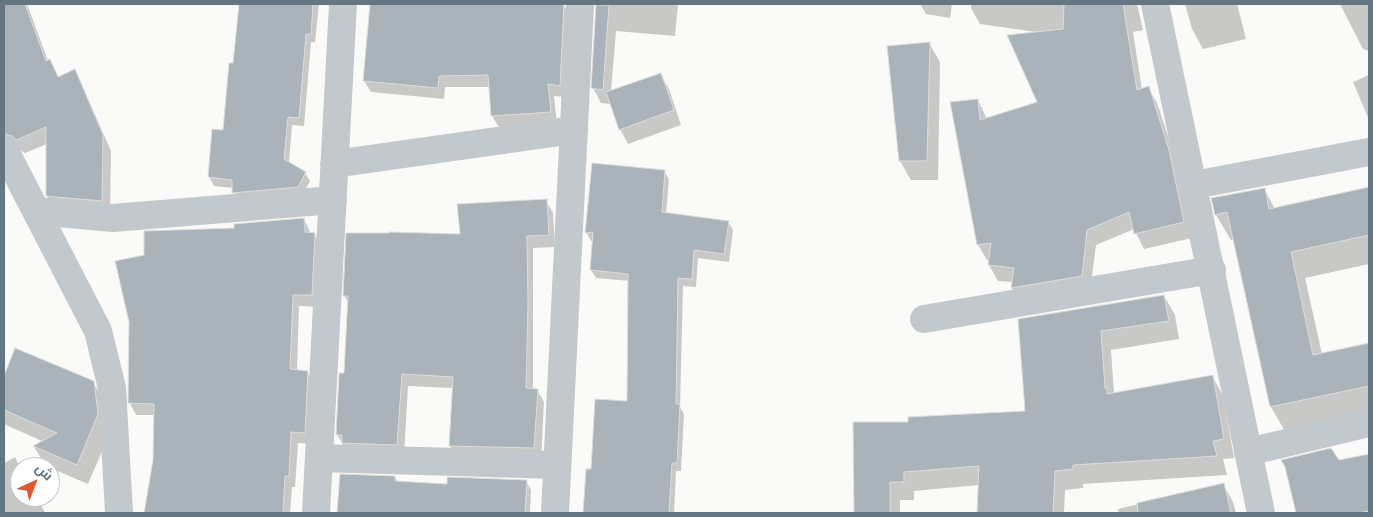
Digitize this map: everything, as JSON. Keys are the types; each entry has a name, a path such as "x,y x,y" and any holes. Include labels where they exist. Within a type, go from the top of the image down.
{"street":[{"path":"316,513 343,4"},
{"path":"555,513 580,4"},
{"path":"1155,4 1212,270 1261,513"},
{"path":"334,164 574,130"},
{"path":"4,149 98,331 112,388 119,513"},
{"path":"1194,185 1369,152"},
{"path":"36,211 114,218 333,200"},
{"path":"924,320 1212,270"},
{"path":"1248,452 1369,423"},
{"path":"319,458 557,465"}],"building":[{"path":"4,4 25,4 46,61 50,59 58,77 75,69 103,135 102,201 46,196 46,127 16,140 12,136 4,134"},
{"path":"239,4 313,4 311,34 306,34 299,118 288,117 284,159 306,172 298,187 232,193 232,180 208,177 212,129 223,130 229,63 233,63"},
{"path":"370,4 564,4 560,86 548,84 551,112 491,116 488,75 439,76 438,88 363,81"},
{"path":"1064,4 1123,4 1137,90 1149,86 1169,150 1184,222 1134,234 1129,212 1087,230 1082,276 1011,288 1014,268 988,265 991,243 977,245 950,102 978,99 980,120 1037,102 1007,35 1063,29"},
{"path":"596,5 609,5 603,90 591,88"},
{"path":"930,42 927,161 899,161 887,46"},
{"path":"661,73 674,110 619,130 606,92"},
{"path":"592,163 665,170 662,212 729,221 724,254 694,250 692,279 678,278 676,404 680,404 677,463 672,463 669,513 583,513 586,469 591,469 595,399 627,401 628,274 590,270 593,232 585,233"},
{"path":"1369,187 1369,235 1291,252 1313,355 1369,343 1369,386 1270,407 1227,212 1215,215 1211,198 1265,188 1269,209"},
{"path":"547,199 549,235 527,236 526,388 538,389 534,448 449,446 453,377 402,374 397,445 342,443 342,435 336,435 339,373 344,373 348,296 343,296 346,233 460,234 457,204"},
{"path":"304,218 305,232 315,233 312,295 293,295 290,369 308,371 305,433 291,432 289,476 285,476 283,513 144,513 153,460 154,404 128,403 129,322 115,261 144,255 144,231 234,228 234,224"},
{"path":"1164,295 1169,321 1101,331 1105,388 1107,388 1107,394 1213,375 1224,439 1213,441 1217,456 1073,465 1073,469 1055,471 1053,513 977,513 979,466 904,472 904,482 890,482 890,513 854,513 853,422 908,422 908,417 1025,411 1018,319"},
{"path":"15,348 94,381 98,414 77,465 33,446 57,433 4,410 4,376"},
{"path":"1331,448 1339,460 1369,454 1369,511 1357,513 1296,513 1285,467 1281,460"},
{"path":"340,474 395,476 395,481 447,484 447,477 527,480 525,513 337,513"},
{"path":"1224,483 1231,513 1138,513 1137,503"}]}
